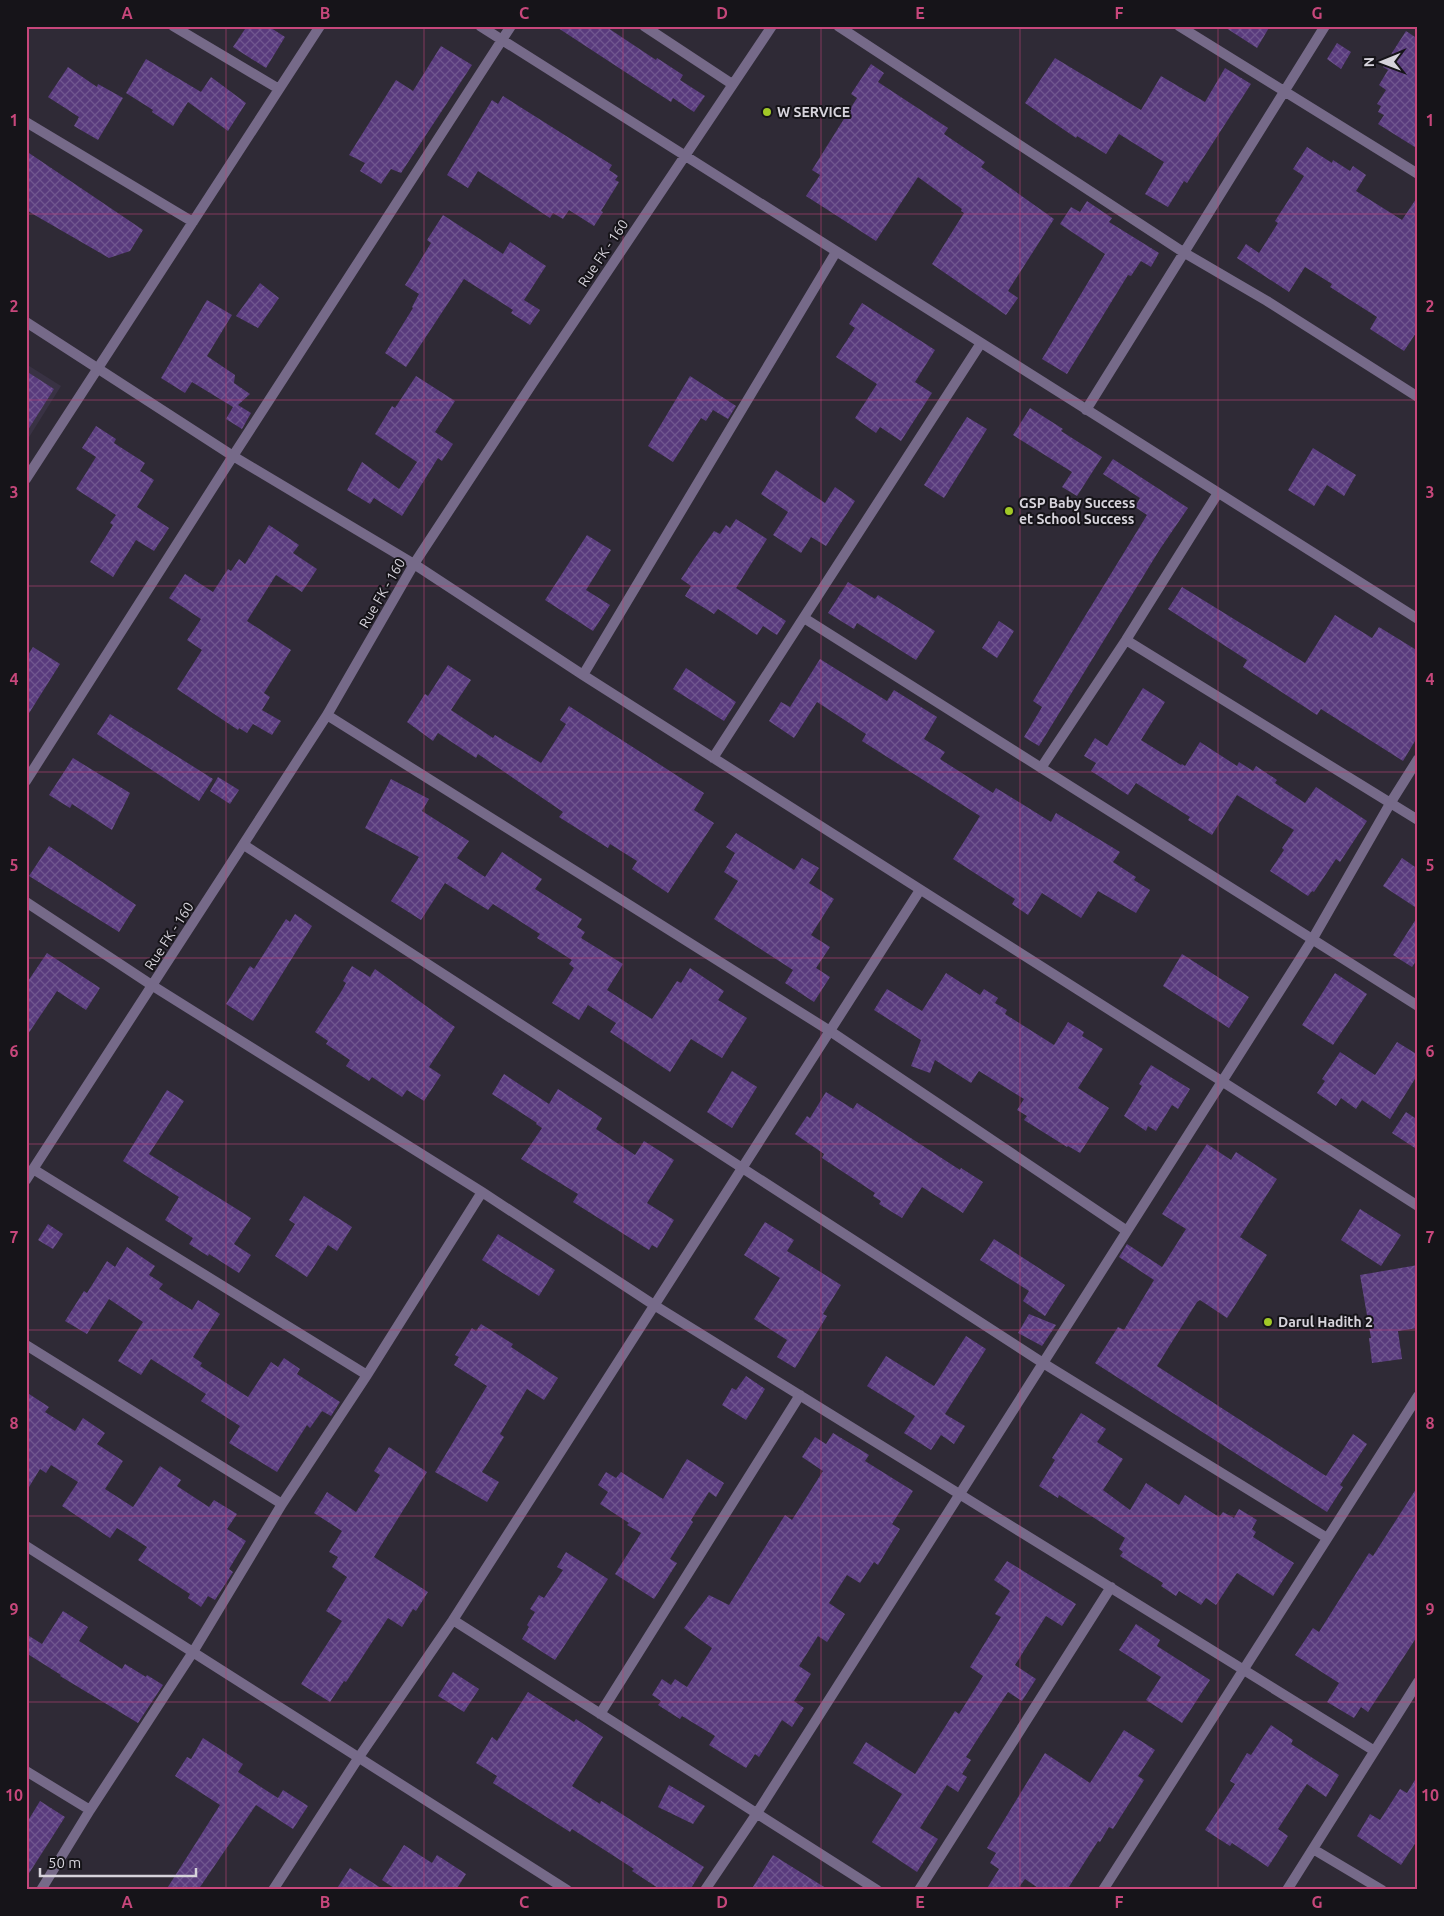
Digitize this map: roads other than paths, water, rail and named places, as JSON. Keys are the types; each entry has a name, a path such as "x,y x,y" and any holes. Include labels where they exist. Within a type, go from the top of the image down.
{"street":[{"path":"173,26 279,89"},
{"path":"26,479 320,26"},
{"path":"480,26 1418,620"},
{"path":"26,781 511,26"},
{"path":"644,26 732,84"},
{"name":"Rue FK - 160","path":"26,1180 327,715 414,564 772,26"},
{"path":"838,26 1183,252 1267,301 1418,397"},
{"path":"1179,26 1418,174"},
{"path":"1086,410 1325,26"},
{"path":"26,122 193,222"},
{"path":"583,675 836,252"},
{"path":"26,322 99,367 233,456 414,564 583,675 1418,1206"},
{"path":"713,758 981,343"},
{"path":"1041,768 1126,640 1218,493"},
{"path":"804,618 1418,1006"},
{"path":"1126,640 1418,820"},
{"path":"327,715 830,1030 1127,1231"},
{"path":"705,1890 757,1813 1312,940 1390,802 1418,759"},
{"path":"244,845 1043,1363 1327,1538"},
{"path":"273,1890 359,1757 453,1620 920,890"},
{"path":"26,902 153,986 482,1192 654,1305 1374,1750"},
{"path":"33,1169 366,1375"},
{"path":"41,1890 90,1810 193,1652 282,1504 482,1192"},
{"path":"26,1345 282,1504"},
{"path":"600,1714 800,1395"},
{"path":"1103,1890 1418,1396"},
{"path":"26,1546 567,1890"},
{"path":"918,1890 1111,1586"},
{"path":"453,1620 877,1890"},
{"path":"1286,1890 1418,1682"},
{"path":"26,1771 90,1810"},
{"path":"1313,1849 1382,1890"}],"place":[{"name":"W SERVICE","path":"767,112"},
{"name":"GSP Baby Success et School Success","path":"1009,511"},
{"name":"Darul Hadith 2","path":"1268,1322"}]}
